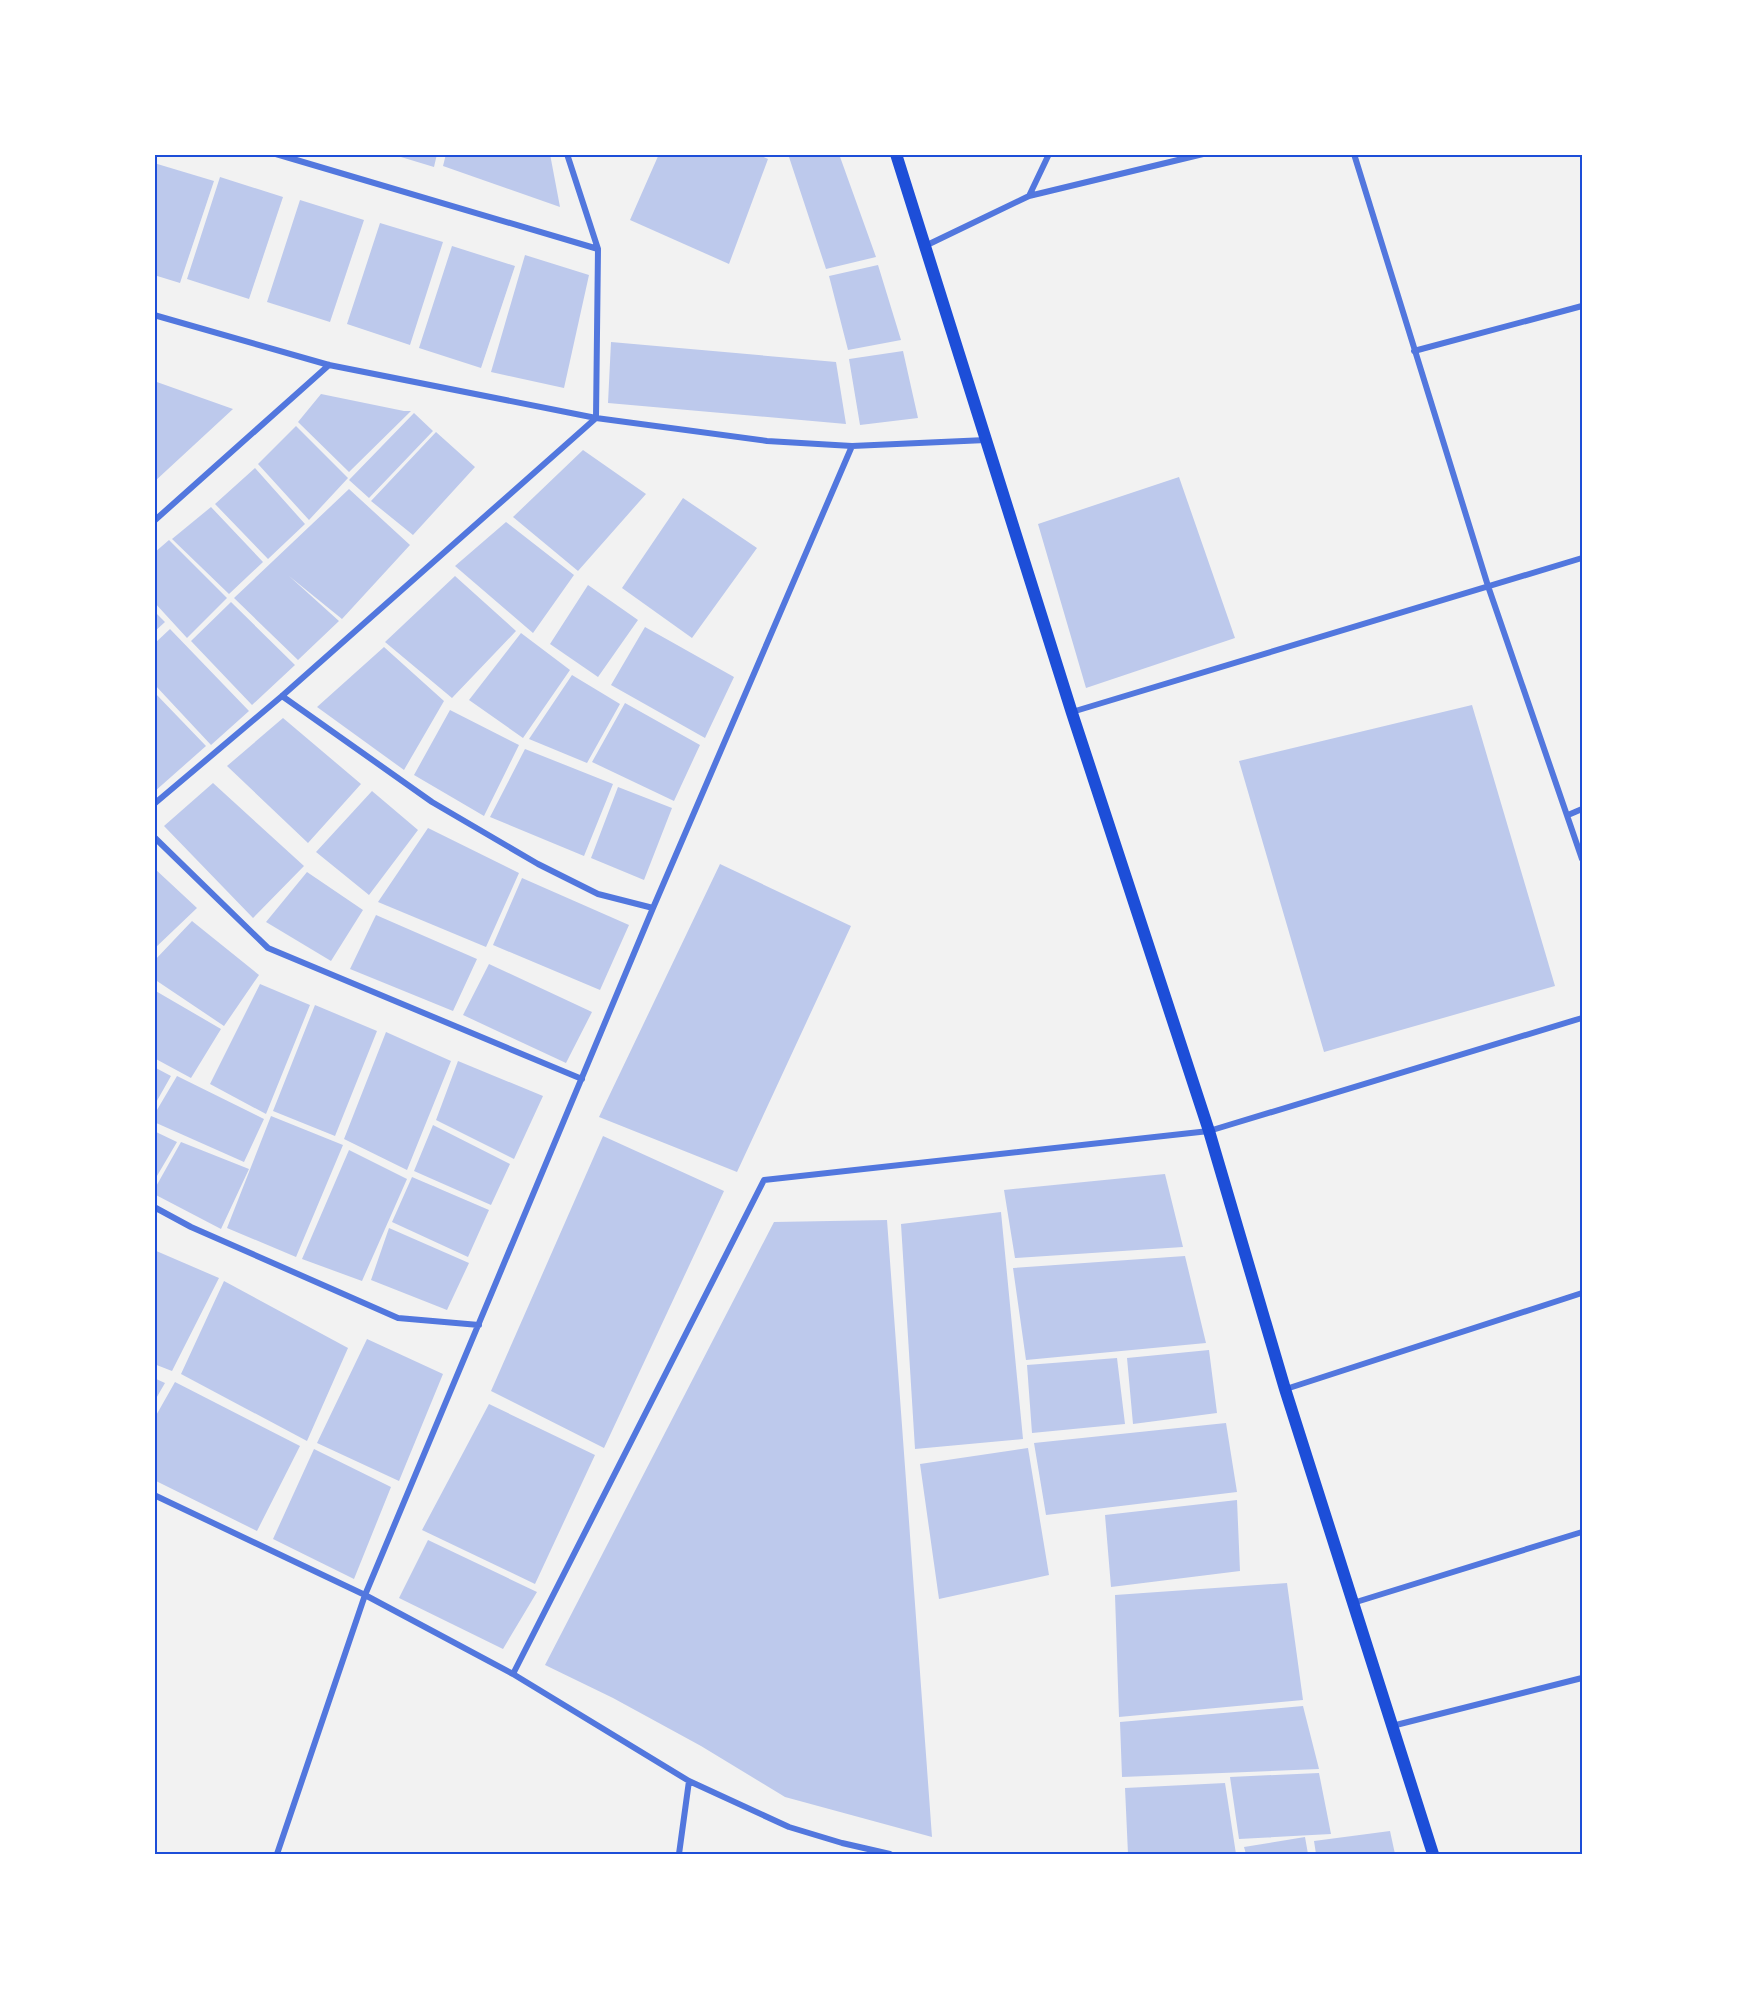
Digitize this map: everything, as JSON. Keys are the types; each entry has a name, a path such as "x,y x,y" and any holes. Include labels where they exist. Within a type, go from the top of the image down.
{"main road":[{"path":"896,154 1072,712 1209,1131 1285,1389 1433,1854"}],"street":[{"path":"276,154 598,249"},
{"path":"154,804 282,696 596,418 598,249 567,154"},
{"path":"1029,196 1049,154"},
{"path":"924,246 1029,196 1203,154"},
{"path":"1354,154 1488,586 1582,859"},
{"path":"1414,351 1582,306"},
{"path":"154,315 329,364 596,418 767,441 852,446 986,440"},
{"path":"154,520 329,364"},
{"path":"277,1854 365,1595 653,908 852,446"},
{"path":"1072,712 1582,558"},
{"path":"282,696 432,802 538,864 598,894 653,908"},
{"path":"1568,815 1582,809"},
{"path":"154,837 268,948 582,1079"},
{"path":"513,1674 764,1180 1209,1131 1582,1018"},
{"path":"154,1207 191,1227 398,1318 479,1325"},
{"path":"1285,1389 1582,1293"},
{"path":"154,1495 365,1595 513,1674 689,1781 789,1827 890,1854"},
{"path":"1353,1603 1582,1532"},
{"path":"1392,1726 1582,1678"},
{"path":"679,1854 689,1781"}],"building":[{"path":"391,154 437,154 434,167"},
{"path":"446,154 550,154 560,207 443,166"},
{"path":"659,154 757,154 768,159 729,264 630,220"},
{"path":"788,154 839,154 876,257 826,269"},
{"path":"154,163 214,181 180,283 154,275"},
{"path":"220,177 283,197 249,299 187,279"},
{"path":"300,200 364,220 330,322 267,302"},
{"path":"380,223 443,242 410,345 347,324"},
{"path":"452,246 515,266 481,368 419,348"},
{"path":"525,255 589,275 564,388 491,372"},
{"path":"878,265 901,340 848,350 829,276"},
{"path":"611,342 836,362 846,424 608,403"},
{"path":"903,351 918,418 860,425 849,359"},
{"path":"154,381 233,409 154,482"},
{"path":"321,394 411,411 349,472 298,422"},
{"path":"414,413 433,431 369,498 349,480"},
{"path":"296,426 348,478 309,520 258,464"},
{"path":"436,432 475,467 413,535 371,501"},
{"path":"583,450 646,494 578,571 513,517"},
{"path":"255,468 305,524 268,559 215,504"},
{"path":"1179,477 1235,638 1086,688 1038,524"},
{"path":"349,489 410,545 342,619 289,576 339,621 298,660 234,598"},
{"path":"683,498 757,548 692,638 622,588"},
{"path":"211,507 263,562 229,594 172,539"},
{"path":"506,522 574,575 533,633 455,566"},
{"path":"169,540 227,598 187,638 154,602 154,553"},
{"path":"455,576 516,631 452,698 385,642"},
{"path":"588,585 638,620 598,677 550,644"},
{"path":"231,602 295,665 252,705 191,641"},
{"path":"154,611 165,622 154,632"},
{"path":"645,627 734,677 705,738 611,685"},
{"path":"170,629 249,711 211,745 154,684 154,644"},
{"path":"521,633 570,670 523,738 469,700"},
{"path":"384,647 444,701 404,770 317,707"},
{"path":"572,675 620,704 587,763 529,739"},
{"path":"154,692 206,746 154,792"},
{"path":"625,703 700,745 674,801 592,762"},
{"path":"1472,705 1555,986 1324,1052 1239,761"},
{"path":"450,710 519,745 484,816 414,775"},
{"path":"283,718 361,784 308,843 227,766"},
{"path":"525,749 613,784 584,856 490,817"},
{"path":"213,783 304,866 253,918 164,826"},
{"path":"618,787 672,808 644,880 591,858"},
{"path":"372,791 418,830 369,895 316,852"},
{"path":"428,828 519,873 486,947 378,902"},
{"path":"720,864 851,926 737,1172 599,1117"},
{"path":"154,868 197,908 154,949"},
{"path":"307,872 363,910 331,961 266,922"},
{"path":"522,878 629,925 600,990 493,945"},
{"path":"376,915 477,959 453,1011 350,969"},
{"path":"192,921 259,975 224,1026 154,979 154,961"},
{"path":"489,964 592,1012 566,1063 463,1015"},
{"path":"260,984 310,1005 266,1114 210,1084"},
{"path":"154,990 221,1029 191,1078 154,1058"},
{"path":"315,1005 377,1031 335,1136 273,1111"},
{"path":"386,1032 451,1061 407,1170 344,1139"},
{"path":"458,1061 543,1096 514,1159 436,1120"},
{"path":"154,1067 171,1076 154,1106"},
{"path":"177,1076 264,1119 244,1162 154,1122 154,1115"},
{"path":"271,1116 343,1145 296,1257 227,1228"},
{"path":"433,1125 510,1164 491,1205 414,1171"},
{"path":"154,1131 177,1142 154,1181"},
{"path":"603,1136 724,1191 604,1448 491,1391"},
{"path":"181,1142 249,1169 221,1229 154,1194 154,1190"},
{"path":"349,1150 407,1179 362,1281 302,1259"},
{"path":"1165,1174 1183,1247 1015,1258 1004,1190"},
{"path":"412,1177 489,1210 468,1257 392,1222"},
{"path":"1001,1212 1023,1439 915,1449 901,1224"},
{"path":"887,1220 932,1837 785,1797 701,1746 613,1698 545,1665 774,1222"},
{"path":"389,1228 469,1263 447,1310 371,1280"},
{"path":"154,1250 219,1278 172,1371 154,1364"},
{"path":"1185,1256 1206,1343 1026,1360 1013,1268"},
{"path":"224,1281 348,1348 307,1441 181,1374"},
{"path":"367,1339 443,1374 399,1481 317,1443"},
{"path":"1209,1350 1217,1413 1133,1424 1127,1358"},
{"path":"1117,1358 1125,1424 1032,1433 1027,1365"},
{"path":"154,1378 165,1383 154,1402"},
{"path":"175,1382 300,1446 257,1531 154,1480 154,1419"},
{"path":"489,1404 595,1455 535,1584 422,1530"},
{"path":"1226,1423 1237,1492 1046,1515 1034,1443"},
{"path":"1028,1448 1049,1575 939,1599 920,1464"},
{"path":"314,1449 391,1487 354,1579 273,1539"},
{"path":"1237,1500 1240,1571 1111,1587 1105,1515"},
{"path":"428,1540 537,1592 503,1649 399,1598"},
{"path":"1287,1583 1303,1700 1119,1717 1115,1595"},
{"path":"1303,1706 1319,1769 1122,1777 1120,1722"},
{"path":"1319,1773 1331,1834 1239,1839 1230,1777"},
{"path":"1225,1783 1236,1854 1128,1854 1125,1788"},
{"path":"1390,1831 1395,1854 1316,1854 1314,1841"},
{"path":"1305,1837 1308,1854 1246,1854 1244,1847"}]}
